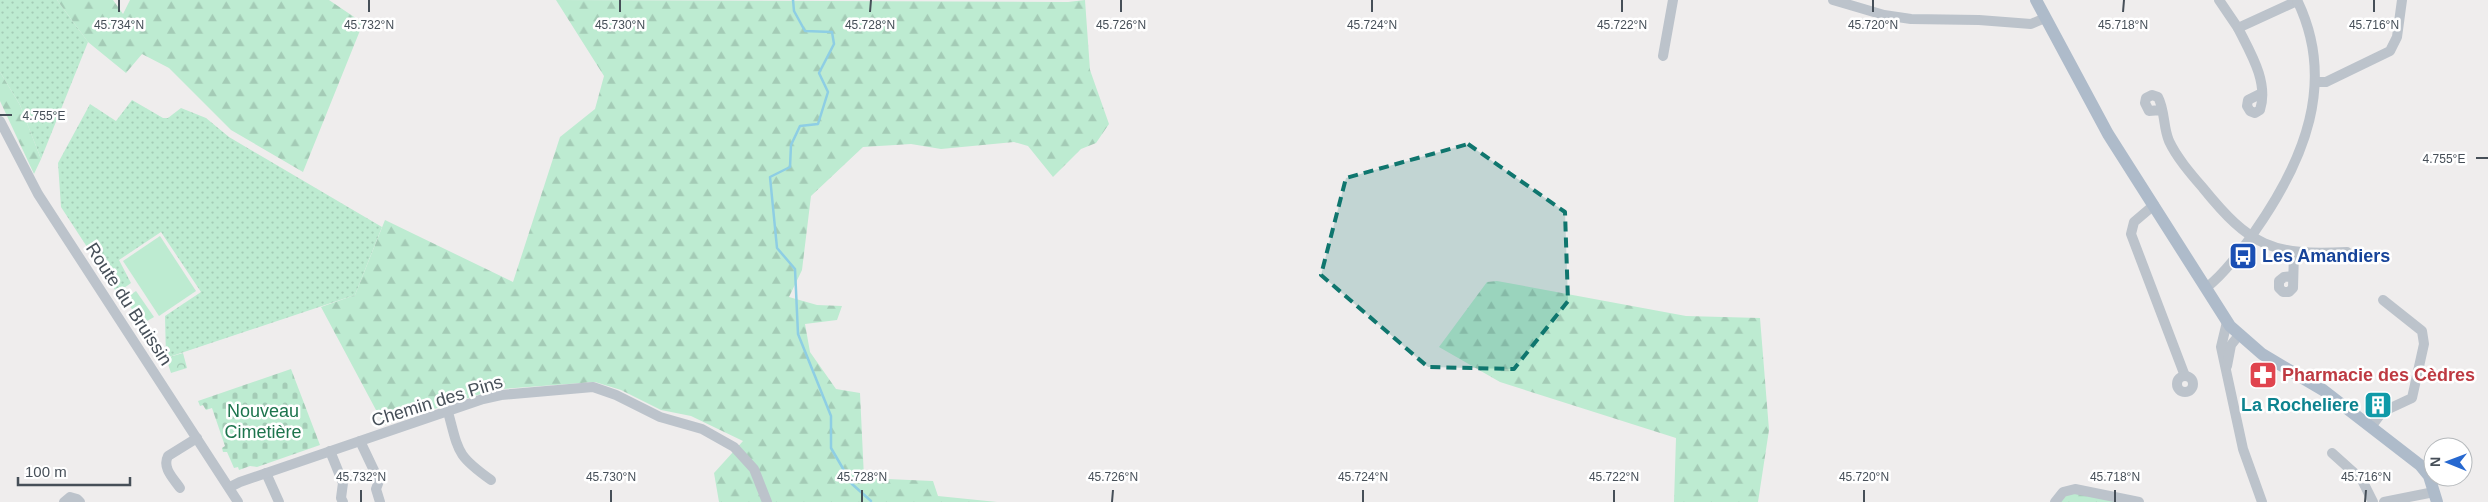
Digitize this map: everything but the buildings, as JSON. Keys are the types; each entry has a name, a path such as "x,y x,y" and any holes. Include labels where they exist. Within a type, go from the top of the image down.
{"main road":[{"path":"2036,0 2108,134 2227,322 2262,354 2323,390 2420,465 2429,476 2436,497"}],"street":[{"path":"1663,56 1673,0"},
{"path":"1833,0 1884,15 1911,19 1979,20 2031,24 2045,18"},
{"path":"2220,0 2238,28 2261,81 2262,93"},
{"path":"2206,288 2216,281 2251,237 2272,206 2301,151 2313,107 2315,82 2311,42 2306,21 2297,0 2238,28"},
{"path":"2315,82 2326,82 2390,51 2397,37 2402,0 2409,0"},
{"path":"2161,110 2170,142 2228,220 2264,244 2294,253 2347,252"},
{"name":"Route du Bruissin","path":"0,121 38,194 238,502"},
{"path":"2154,205 2134,222 2131,234 2185,376"},
{"path":"2293,276 2294,253"},
{"path":"2371,427 2382,412 2412,398 2424,344 2422,331 2383,300"},
{"path":"2227,322 2221,347 2243,449 2262,502"},
{"path":"2226,367 2232,345 2239,335"},
{"name":"Chemin des Pins","path":"230,487 330,451 500,395 593,388 616,395 660,417 695,427 721,438 745,458 754,469 766,502"},
{"path":"448,412 459,452 467,462 490,480"},
{"path":"180,488 166,467 166,461 168,456 197,438"},
{"path":"360,441 379,481 376,489 380,502"},
{"path":"330,451 343,483 341,498 343,502"},
{"path":"2332,454 2362,480 2373,502"},
{"path":"266,473 279,502"},
{"path":"2055,502 2063,492 2075,488 2139,502"},
{"path":"2384,502 2436,497"},
{"path":"64,502 70,498 78,499 80,502"}],"highlighted area":[{"path":"1468,144 1565,212 1568,301 1514,369 1428,367 1321,275 1346,178"}],"green space":[{"path":"0,0 57,0 88,42 41,159 20,105 0,72"},
{"path":"57,0 113,0 123,14 130,0 329,0 363,23 303,172 231,130 169,68 142,54 126,73 88,42"},
{"path":"556,0 1068,2 1085,0 1090,70 1109,124 1096,143 1081,149 1053,177 1028,146 1014,142 941,149 911,144 863,147 811,196 802,270 789,297 817,305 842,306 837,320 805,324 810,352 836,389 860,393 864,478 933,481 938,496 997,502 719,502 714,473 743,441 691,416 661,410 621,390 595,382 503,389 481,394 384,425 321,307 355,295 385,220 513,282 560,137 595,109 604,76"},
{"path":"0,72 20,105 41,159 34,174 0,101"},
{"path":"132,100 163,118 168,118 181,108 206,118 229,137 382,227 355,295 166,358 165,316 201,292 161,232 119,260 131,283 117,293 61,207 58,163 90,104 116,121"},
{"path":"160,236 196,291 159,316 123,261"},
{"path":"1497,281 1686,316 1760,318 1769,430 1758,502 1674,502 1676,438 1500,382 1439,347 1487,282"},
{"path":"136,291 154,317 142,324 125,299"},
{"path":"183,353 187,368 171,373 166,358"},
{"name":"Nouveau Cimetière","path":"291,369 320,445 257,467 250,466 239,470 238,467 234,468 227,452 223,452 222,448 225,446 212,408 206,410 203,405 200,406 198,401"},
{"path":"2063,492 2139,502 2055,502"}],"waterway":[{"path":"793,0 794,11 805,31 832,32 834,44 819,73 828,92 818,124 800,126 791,145 790,167 770,177 777,248 795,269 798,334 831,416 831,448 852,484 871,501"}],"place":[{"name":"Les Amandiers","path":"2243,256"},
{"name":"Pharmacie des Cèdres","path":"2263,375"},
{"name":"La Rocheliere","path":"2378,405"}]}
